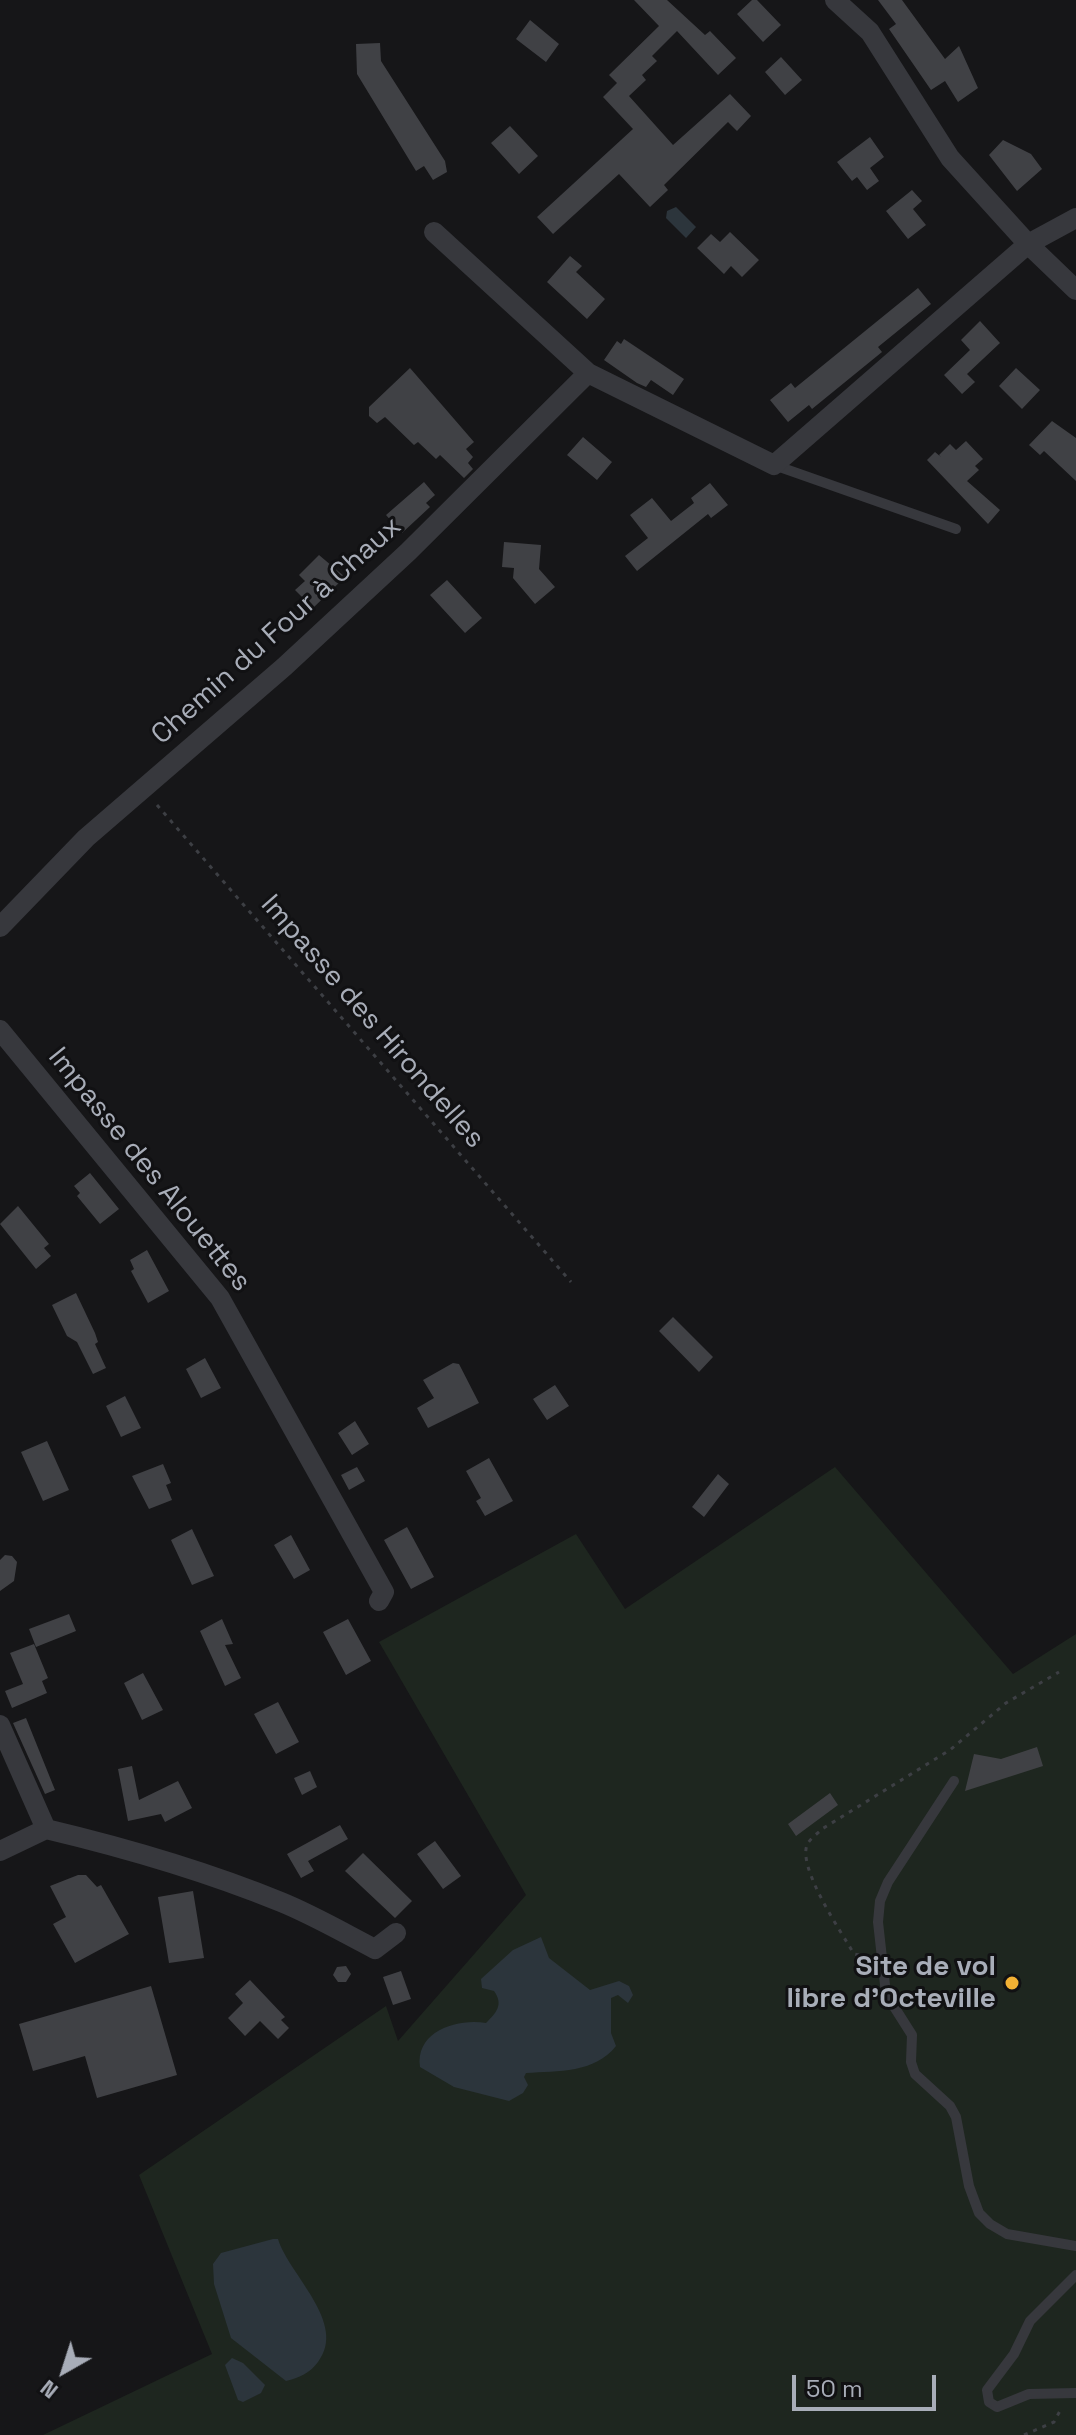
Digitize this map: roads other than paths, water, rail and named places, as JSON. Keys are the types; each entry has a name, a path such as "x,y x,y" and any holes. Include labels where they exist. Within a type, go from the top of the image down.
{"street":[{"path":"835,0 870,32 950,158 1028,244 1076,290"},
{"path":"434,232 588,373 774,465 1028,244 1062,229 1076,218"},
{"name":"Chemin du Four à Chaux","path":"0,927 86,838 284,667 397,562 588,373"},
{"name":"Impasse des Alouettes","path":"0,1030 220,1298 384,1592 379,1601"},
{"path":"0,1725 46,1829"},
{"path":"0,1851 46,1829 127,1848 207,1874 284,1903 375,1949 396,1933"}],"lane":[{"path":"774,465 956,529"},
{"path":"954,1781 888,1882 880,1901 878,1922 885,1961 886,1994 912,2035 911,2062 915,2074 950,2106 956,2117 969,2186 979,2213 1007,2234 1076,2246"},
{"path":"1076,2275 1030,2321 1014,2354 987,2390 989,2402 997,2407 1029,2394 1076,2393"}],"place":[{"name":"Site de vol libre d'Octeville","path":"1012,1983"}]}
